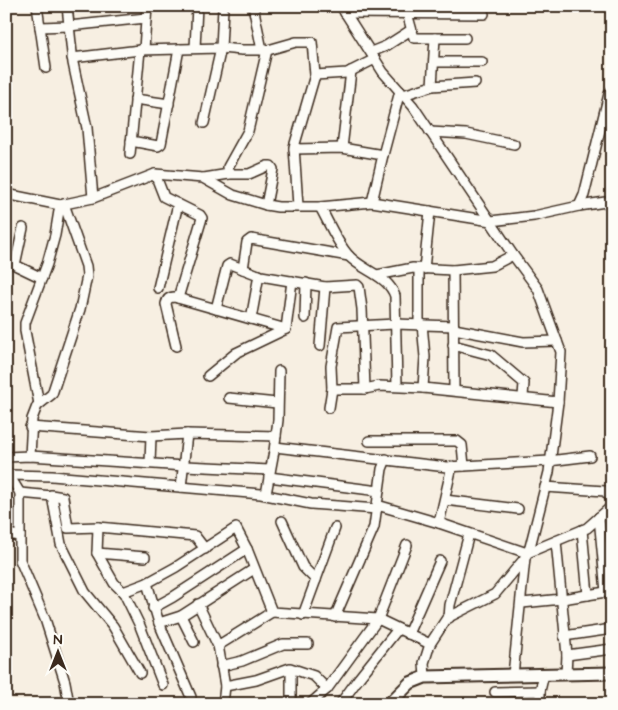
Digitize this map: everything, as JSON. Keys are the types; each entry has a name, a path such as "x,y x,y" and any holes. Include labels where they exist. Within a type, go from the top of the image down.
{"main road":[{"path":"390,704 410,683 425,677 612,673"}],"street":[{"path":"37,6 46,68"},
{"path":"67,6 72,58 86,128 93,198"},
{"path":"130,154 147,6"},
{"path":"195,48 197,6"},
{"path":"229,174 228,167 249,128 264,50 253,6"},
{"path":"204,123 222,48 223,8"},
{"path":"343,10 484,14"},
{"path":"343,10 383,72 413,106 538,289 561,352 558,402 549,472 530,547 526,556 494,594 446,618 430,644 424,663 425,677"},
{"path":"408,13 414,38 465,38"},
{"path":"40,27 146,18"},
{"path":"315,75 351,71 411,30"},
{"path":"432,86 436,38"},
{"path":"72,58 142,50 195,48 264,50 299,41 312,42 315,75 294,149 298,206"},
{"path":"131,141 158,146 161,144 179,49"},
{"path":"434,62 482,62"},
{"path":"342,148 351,71"},
{"path":"402,93 432,86 475,83"},
{"path":"579,206 584,195 609,94 612,90"},
{"path":"372,202 383,154 402,93"},
{"path":"135,99 169,104"},
{"path":"430,132 466,134 514,144"},
{"path":"294,149 342,148 383,154"},
{"path":"6,194 62,205 93,198 155,174 203,178 229,174 249,174 271,166 273,169 266,205"},
{"path":"155,174 162,195 200,215 202,218 178,298"},
{"path":"203,178 233,196 278,207 372,202 490,221 534,216 579,206 612,202"},
{"path":"158,288 178,204"},
{"path":"39,404 25,327 26,319 42,278 62,205"},
{"path":"30,456 30,428 32,419 39,404 52,394 80,309 87,276 86,266 62,205"},
{"path":"320,206 335,236 349,256 392,287 395,296 397,386"},
{"path":"423,388 425,357 421,324 422,269 430,211"},
{"path":"23,228 15,265 42,278"},
{"path":"243,269 247,242 251,239 349,256"},
{"path":"377,275 413,268 453,270 497,264 513,255"},
{"path":"216,309 227,266 232,264 259,275 325,287 358,286 363,326 365,389"},
{"path":"453,270 454,390"},
{"path":"251,319 259,275"},
{"path":"286,329 292,281"},
{"path":"304,318 306,283"},
{"path":"320,346 325,287"},
{"path":"176,346 166,304 170,297 286,329"},
{"path":"329,408 332,389 331,366 337,328 421,324 454,327 523,342 557,341"},
{"path":"208,376 236,353 286,329"},
{"path":"453,346 492,356 524,383 523,397"},
{"path":"266,494 275,446 279,371"},
{"path":"332,389 365,389 379,386 397,386 454,390 558,402"},
{"path":"229,398 277,403"},
{"path":"30,428 151,436 187,434 276,436"},
{"path":"181,488 185,466 187,434"},
{"path":"150,463 151,436"},
{"path":"369,441 457,441 462,445 464,466"},
{"path":"275,446 452,466 549,461 590,456"},
{"path":"6,457 30,456 150,463 269,473 379,492"},
{"path":"335,617 374,527 382,469 386,459"},
{"path":"439,523 452,466"},
{"path":"8,472 266,494 311,504 377,507 439,523 526,556 582,530 612,506"},
{"path":"8,472 20,493 20,560 45,619 65,682 69,704"},
{"path":"545,487 605,490 612,500"},
{"path":"20,493 63,497 68,528 98,527 195,536 205,549"},
{"path":"51,495 61,544 84,592 113,626 140,673"},
{"path":"445,500 518,509"},
{"path":"522,603 609,592 599,517"},
{"path":"282,521 302,567 316,580"},
{"path":"98,527 97,553 114,583 123,592 140,626 162,685"},
{"path":"123,592 147,583 205,549 236,528 247,549 272,612"},
{"path":"303,615 335,528"},
{"path":"582,530 588,595"},
{"path":"6,534 20,536"},
{"path":"449,618 450,605 469,534"},
{"path":"556,542 567,655 566,674"},
{"path":"310,704 327,689 378,619 407,546"},
{"path":"153,608 247,549"},
{"path":"97,553 145,557"},
{"path":"512,675 522,603 526,556"},
{"path":"408,634 440,561"},
{"path":"159,623 181,616 254,568"},
{"path":"147,583 153,608 192,697"},
{"path":"198,604 218,645 225,686 223,704"},
{"path":"218,645 221,645 272,612 378,619 430,644"},
{"path":"181,616 194,642"},
{"path":"564,636 612,629"},
{"path":"340,704 398,630"},
{"path":"221,666 242,661 283,644 308,644"},
{"path":"567,655 612,649"},
{"path":"225,686 252,682 285,669 292,669 314,676 327,689"},
{"path":"291,704 292,669"},
{"path":"540,704 540,691 544,674"},
{"path":"495,692 540,691"}]}
